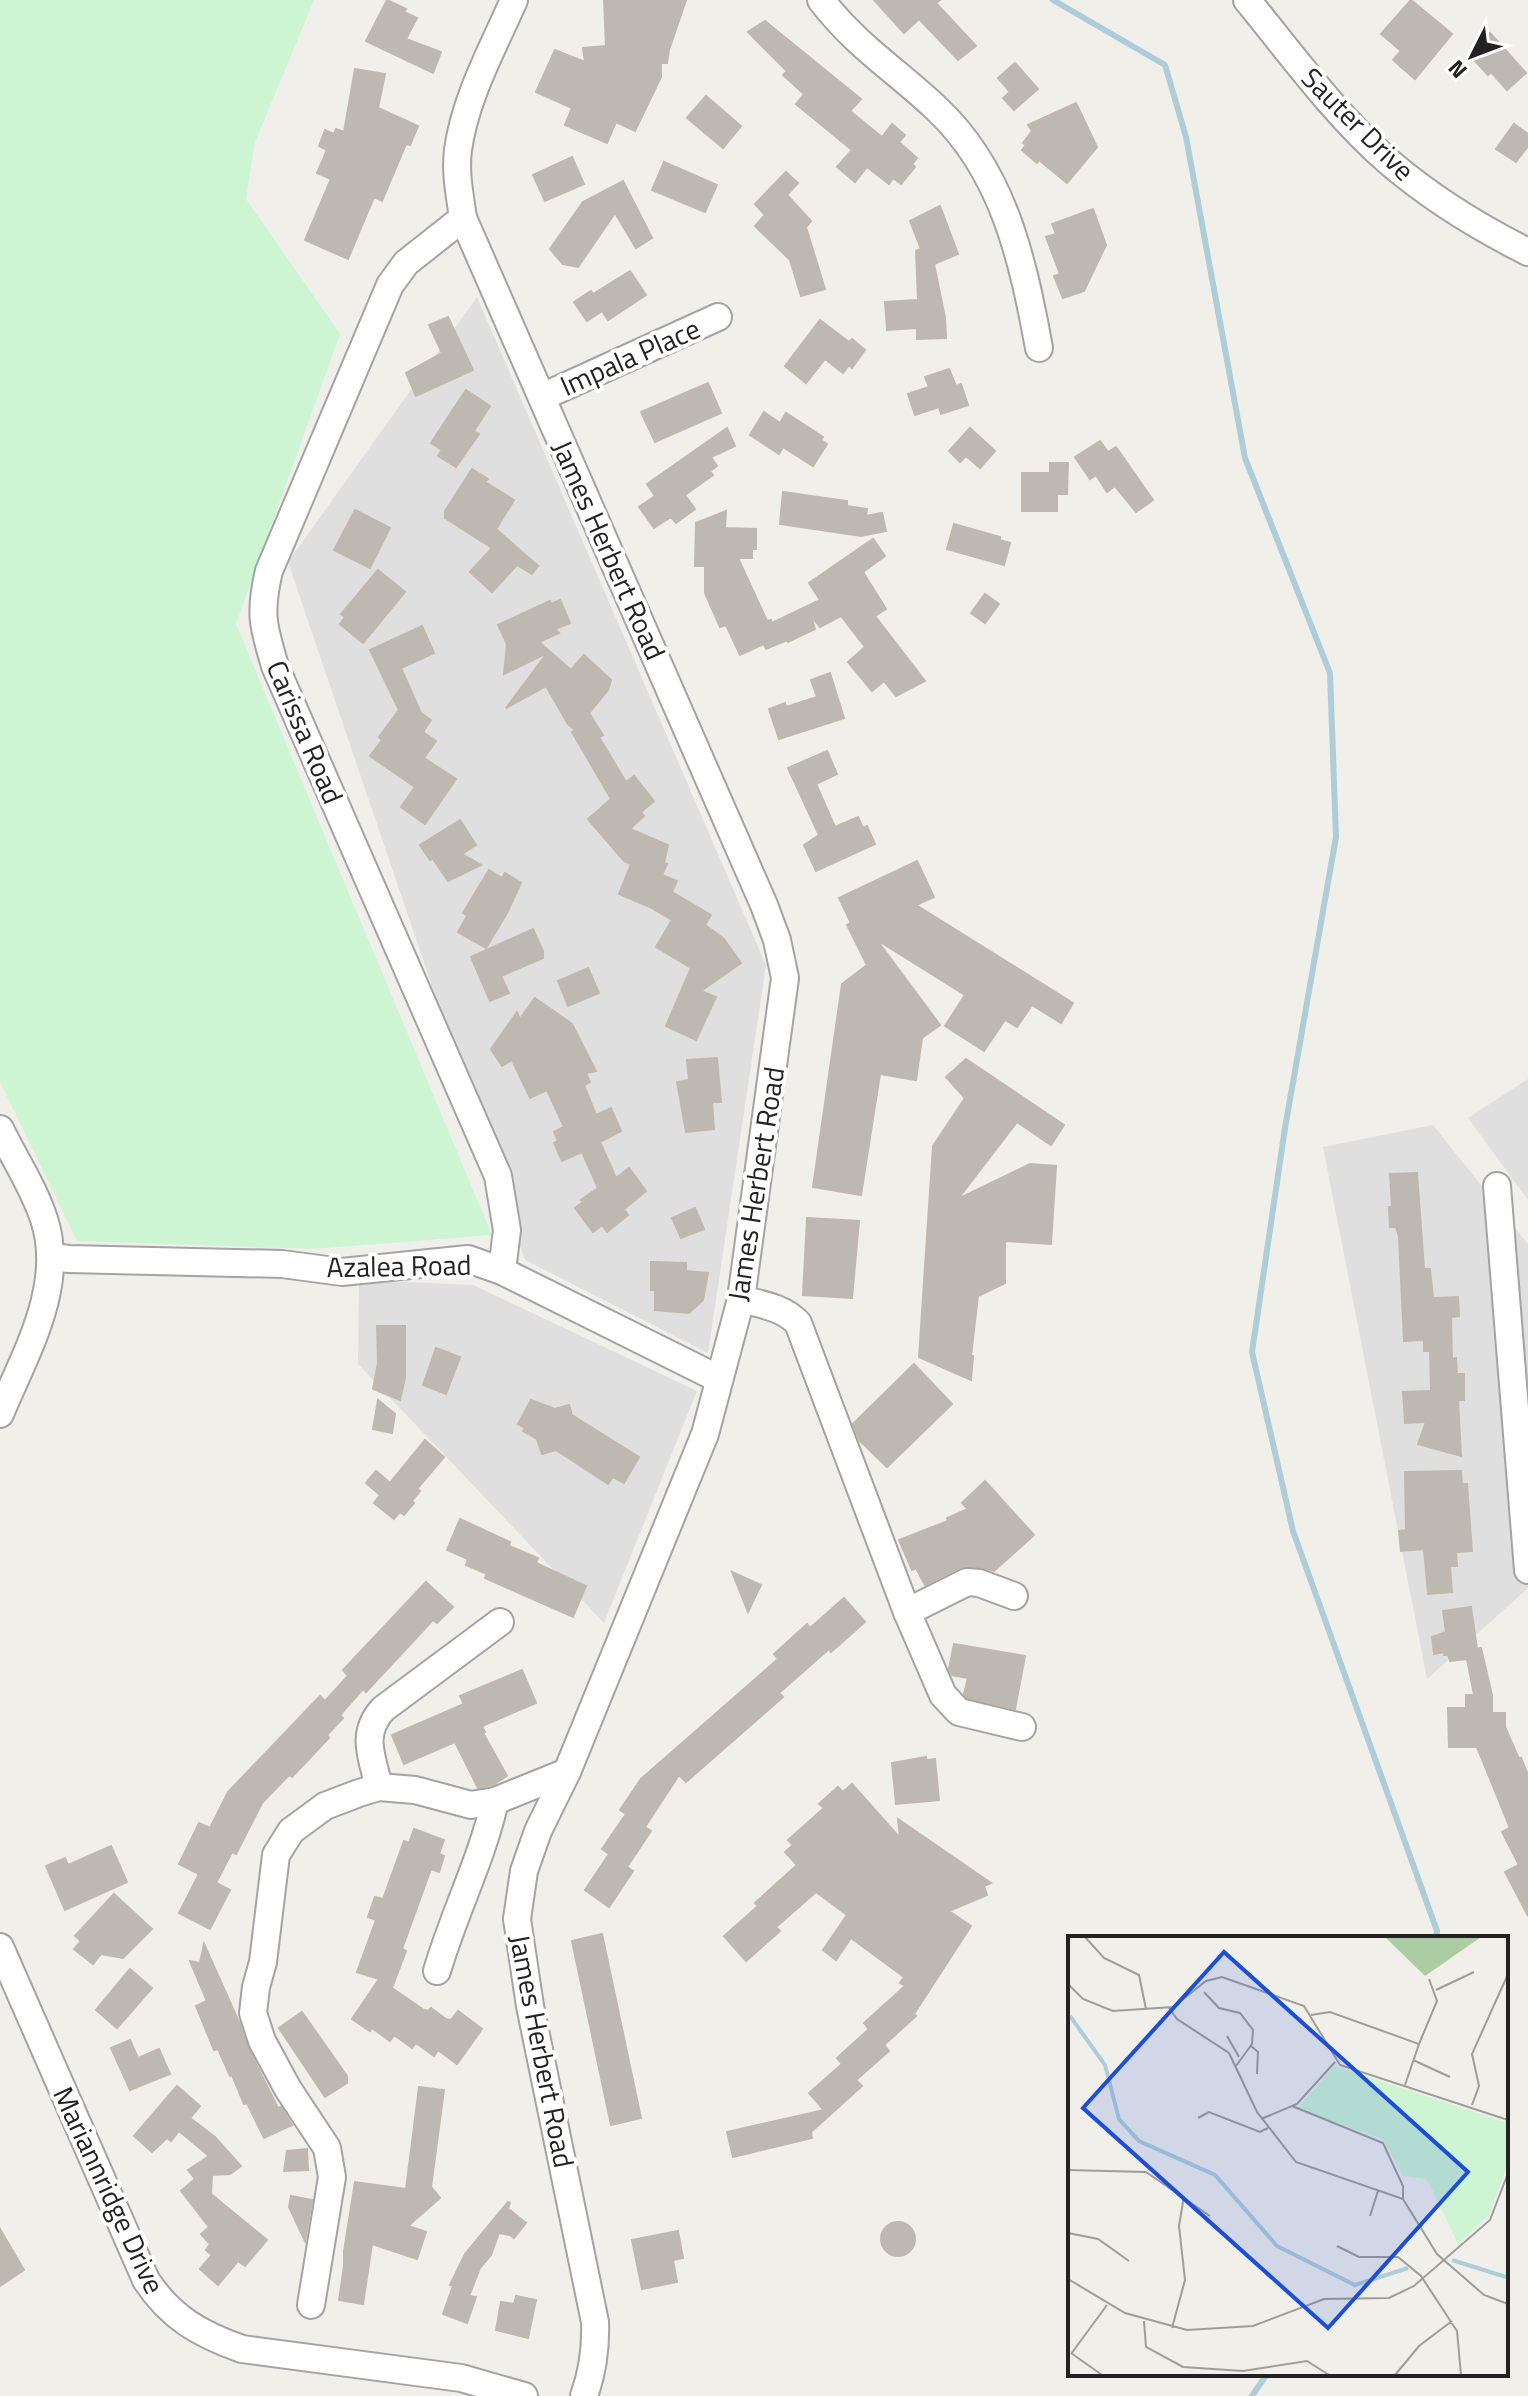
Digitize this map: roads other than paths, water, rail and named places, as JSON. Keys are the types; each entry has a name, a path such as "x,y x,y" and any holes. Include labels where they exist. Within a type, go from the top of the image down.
{"street":[{"name":"James Herbert Road","path":"514,0 464,120 457,175 463,218 764,905 777,940 785,978 741,1299 705,1434 567,1772 538,1831 524,1871 517,1919 530,2006 595,2322 596,2348 584,2396"},
{"path":"821,0 862,47 936,108 967,140 991,179 1013,234 1027,281 1039,348"},
{"name":"Sauter Drive","path":"1247,0 1326,97 1388,161 1436,199 1482,229 1528,252"},
{"name":"Carissa Road","path":"463,218 406,263 390,285 269,571 262,602 265,632 275,666 498,1176 507,1230 502,1271"},
{"name":"Impala Place","path":"542,397 718,317"},
{"path":"0,1129 44,1218 52,1257 41,1314 0,1414"},
{"path":"1497,1186 1522,1416 1528,1570"},
{"name":"Azalea Road","path":"52,1257 282,1264 342,1272 468,1259 502,1271 719,1379"},
{"path":"741,1299 778,1308 798,1323 907,1612 943,1695 950,1704 968,1715 1022,1727"},
{"path":"907,1612 967,1582 979,1583 1014,1596"},
{"path":"379,1787 368,1738 372,1721 383,1709 500,1622"},
{"path":"311,2305 332,2177 327,2148 288,2089 262,2041 253,2013 263,1962 276,1855 291,1831 325,1806 379,1787 415,1790 471,1805 495,1801 567,1772"},
{"path":"437,1971 495,1801"},
{"name":"Mariannridge Drive","path":"0,1947 146,2280 161,2304 209,2337 242,2349 461,2378 524,2396"}],"waterway":[{"path":"1053,0 1165,65 1186,137 1245,458 1330,673 1336,837 1285,1128 1252,1352 1293,1531 1436,1936"},
{"path":"1252,2396 1266,2376"}]}
